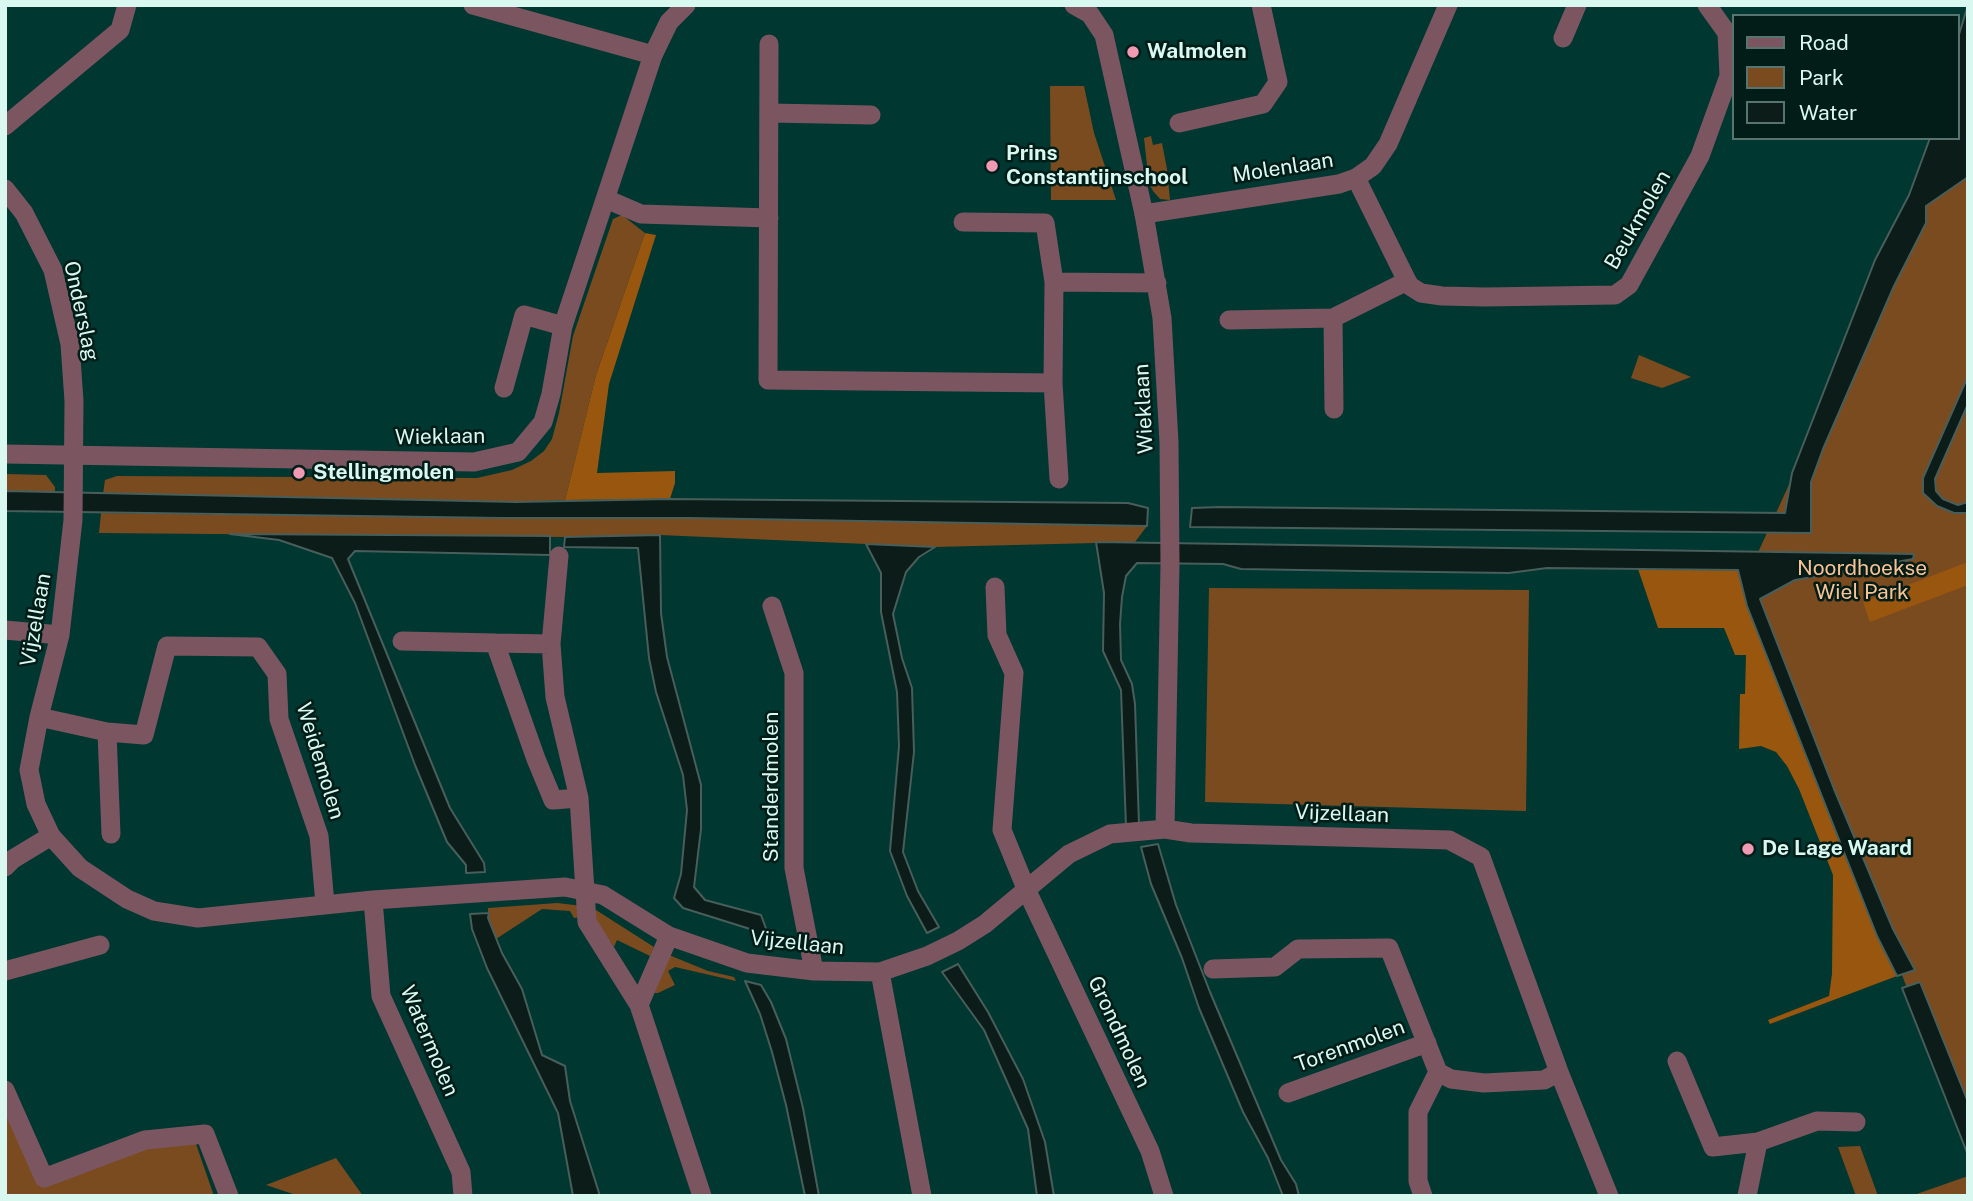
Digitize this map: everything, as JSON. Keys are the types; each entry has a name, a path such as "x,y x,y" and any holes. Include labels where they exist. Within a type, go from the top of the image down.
{"street":[{"path":"5,126 120,30 127,5"},
{"path":"473,5 653,55"},
{"name":"Wieklaan","path":"5,454 474,462 518,452 543,422 551,394 563,326 653,55 669,22 686,5"},
{"name":"Wieklaan","path":"1074,5 1090,14 1104,35 1144,214 1162,318 1171,508 1165,829"},
{"path":"1180,123 1263,104 1278,82 1261,5"},
{"name":"Molenlaan","path":"1144,214 1339,184 1356,178 1373,166 1388,144 1448,5"},
{"path":"1563,38 1577,5"},
{"name":"Beukmolen","path":"1407,281 1421,293 1464,296 1615,295 1629,285 1700,156 1729,76 1727,33 1707,5"},
{"path":"769,44 768,380 1053,383"},
{"path":"769,113 872,115"},
{"path":"1229,320 1333,318 1407,281 1356,178"},
{"name":"Onderslag","path":"5,189 24,213 53,270 70,344 74,455"},
{"path":"606,199 641,214 769,218"},
{"path":"963,222 1045,223 1054,282 1053,383 1059,479"},
{"path":"1054,282 1157,283"},
{"path":"504,388 524,315 563,326"},
{"path":"1333,318 1334,409"},
{"name":"Vijzellaan","path":"74,455 73,520 60,635 39,717 29,770 36,804 51,836 80,869 127,899 154,911 198,918 325,904 558,887 603,895 669,936 747,963 814,971 880,972 927,956 958,941 985,924 1069,854 1110,834 1165,829 1449,841 1481,857 1559,1072 1609,1196"},
{"path":"559,556 551,644 555,697 579,798 587,922 639,1005 702,1196"},
{"path":"995,587 997,635 1014,673 1002,830 1027,891"},
{"name":"Standerdmolen","path":"772,606 794,673 794,869 814,971"},
{"path":"5,630 60,635"},
{"path":"402,641 551,644"},
{"path":"495,643 553,800 579,798"},
{"name":"Weidemolen","path":"39,717 107,732 144,735 167,646 258,647 277,674 279,719 319,836 325,904"},
{"path":"107,732 111,834"},
{"path":"5,867 13,859 51,836"},
{"name":"Grondmolen","path":"1027,891 1150,1151 1164,1196"},
{"name":"Watermolen","path":"373,900 381,996 461,1172 463,1196"},
{"path":"639,1005 669,936"},
{"path":"5,971 100,945"},
{"name":"Torenmolen","path":"1213,970 1275,967 1298,949 1389,948 1438,1072"},
{"path":"880,972 922,1196"},
{"name":"Torenmolen","path":"1288,1093 1427,1043"},
{"path":"1677,1061 1713,1147 1758,1142 1816,1121 1856,1122"},
{"path":"1423,1196 1418,1181 1418,1112 1438,1072 1451,1079 1484,1083 1544,1080 1559,1072"},
{"path":"5,1090 44,1178 145,1140 205,1134 229,1196"},
{"path":"1747,1196 1758,1142"}],"green space":[{"path":"1050,86 1084,86 1094,133 1116,200 1051,200"},
{"name":"Noordhoekse Wiel Park","path":"1968,93 1968,1150 1813,739 1745,581 1946,140 1959,140"},
{"path":"1151,136 1153,145 1162,143 1170,200 1160,199 1149,183 1144,138"},
{"path":"622,215 645,233 596,375 565,500 516,502 103,494 105,480 117,476 477,478 512,470 531,461 544,451 552,439 573,336 613,219"},
{"path":"1639,355 1691,377 1662,388 1631,378"},
{"path":"5,474 46,475 55,487 55,492 5,491"},
{"path":"101,513 691,518 1147,526 1135,542 935,547 660,535 565,537 99,533"},
{"path":"1209,588 1529,590 1526,811 1205,802"},
{"path":"557,903 583,906 580,917 574,918 570,911 542,909 496,939 488,918 488,908"},
{"path":"596,910 654,947 650,956 617,940 614,947 593,917"},
{"path":"669,955 708,971 734,977 736,981 675,967 668,971 675,985 658,993 651,993"},
{"path":"5,1102 39,1186 153,1145 195,1141 214,1196 5,1196"},
{"path":"1860,1146 1878,1196 1856,1196 1838,1147"},
{"path":"336,1158 363,1196 299,1196 266,1185"},
{"path":"1968,1176 1966,1196 1911,1196"}],"shaded area":[{"path":"645,233 656,235 609,384 597,473 675,471 675,483 670,499 565,500 596,375"},
{"path":"1968,562 1968,585 1870,622 1863,602"},
{"path":"1638,569 1738,570 1747,606 1844,854 1897,976 1770,1024 1768,1020 1829,996 1832,974 1833,875 1799,789 1787,766 1776,752 1761,746 1739,749 1740,694 1745,694 1746,655 1735,655 1724,628 1658,628"}],"water":[{"path":"1968,5 1968,177 1926,206 1926,223 1894,286 1811,482 1811,533 1190,527 1192,508 1220,507 1785,513 1792,473 1875,260 1909,195 1929,140 1959,140 1959,34"},
{"path":"1968,376 1968,404 1935,479 1936,491 1943,499 1958,505 1968,502 1968,513 1954,513 1937,506 1923,493 1923,478"},
{"path":"5,491 516,502 670,499 1128,503 1148,508 1147,526 5,511"},
{"path":"230,534 550,536 550,555 355,551 348,559 450,808 484,863 485,872 466,873 466,865 447,842 415,765 355,603 332,558 279,540"},
{"path":"660,535 661,613 667,657 701,785 701,829 694,887 705,900 761,915 771,942 757,941 750,929 683,908 674,898 681,874 687,810 683,775 656,692 649,658 638,548 564,547 565,537"},
{"path":"1096,542 1914,554 1913,559 1795,580 1760,599 1834,789 1893,929 1915,970 1897,976 1877,936 1747,606 1738,570 1547,568 1509,573 1241,569 1223,564 1137,563 1126,576 1120,624 1121,660 1132,684 1135,704 1139,825 1126,827 1121,690 1103,651 1104,593"},
{"path":"866,544 935,547 919,557 906,572 893,614 902,658 912,688 914,752 903,852 918,891 939,927 927,933 907,896 890,851 899,746 897,692 881,612 881,573"},
{"path":"1158,844 1176,905 1210,992 1281,1160 1296,1184 1299,1196 1283,1196 1268,1158 1243,1112 1199,1008 1182,958 1151,884 1141,847"},
{"path":"489,913 488,918 502,953 522,989 542,1055 565,1066 570,1101 600,1196 573,1196 558,1113 487,968 472,929 470,914"},
{"path":"958,964 988,1012 1023,1079 1045,1142 1054,1196 1037,1196 1028,1129 984,1030 942,972"},
{"path":"745,981 761,985 786,1039 803,1108 819,1196 805,1196 772,1052 760,1014"},
{"path":"1920,982 1968,1102 1968,1155 1902,988"}],"place":[{"name":"Walmolen","path":"1133,52"},
{"name":"Prins Constantijnschool","path":"992,166"},
{"name":"Stellingmolen","path":"299,473"},
{"name":"De Lage Waard","path":"1748,849"}]}
